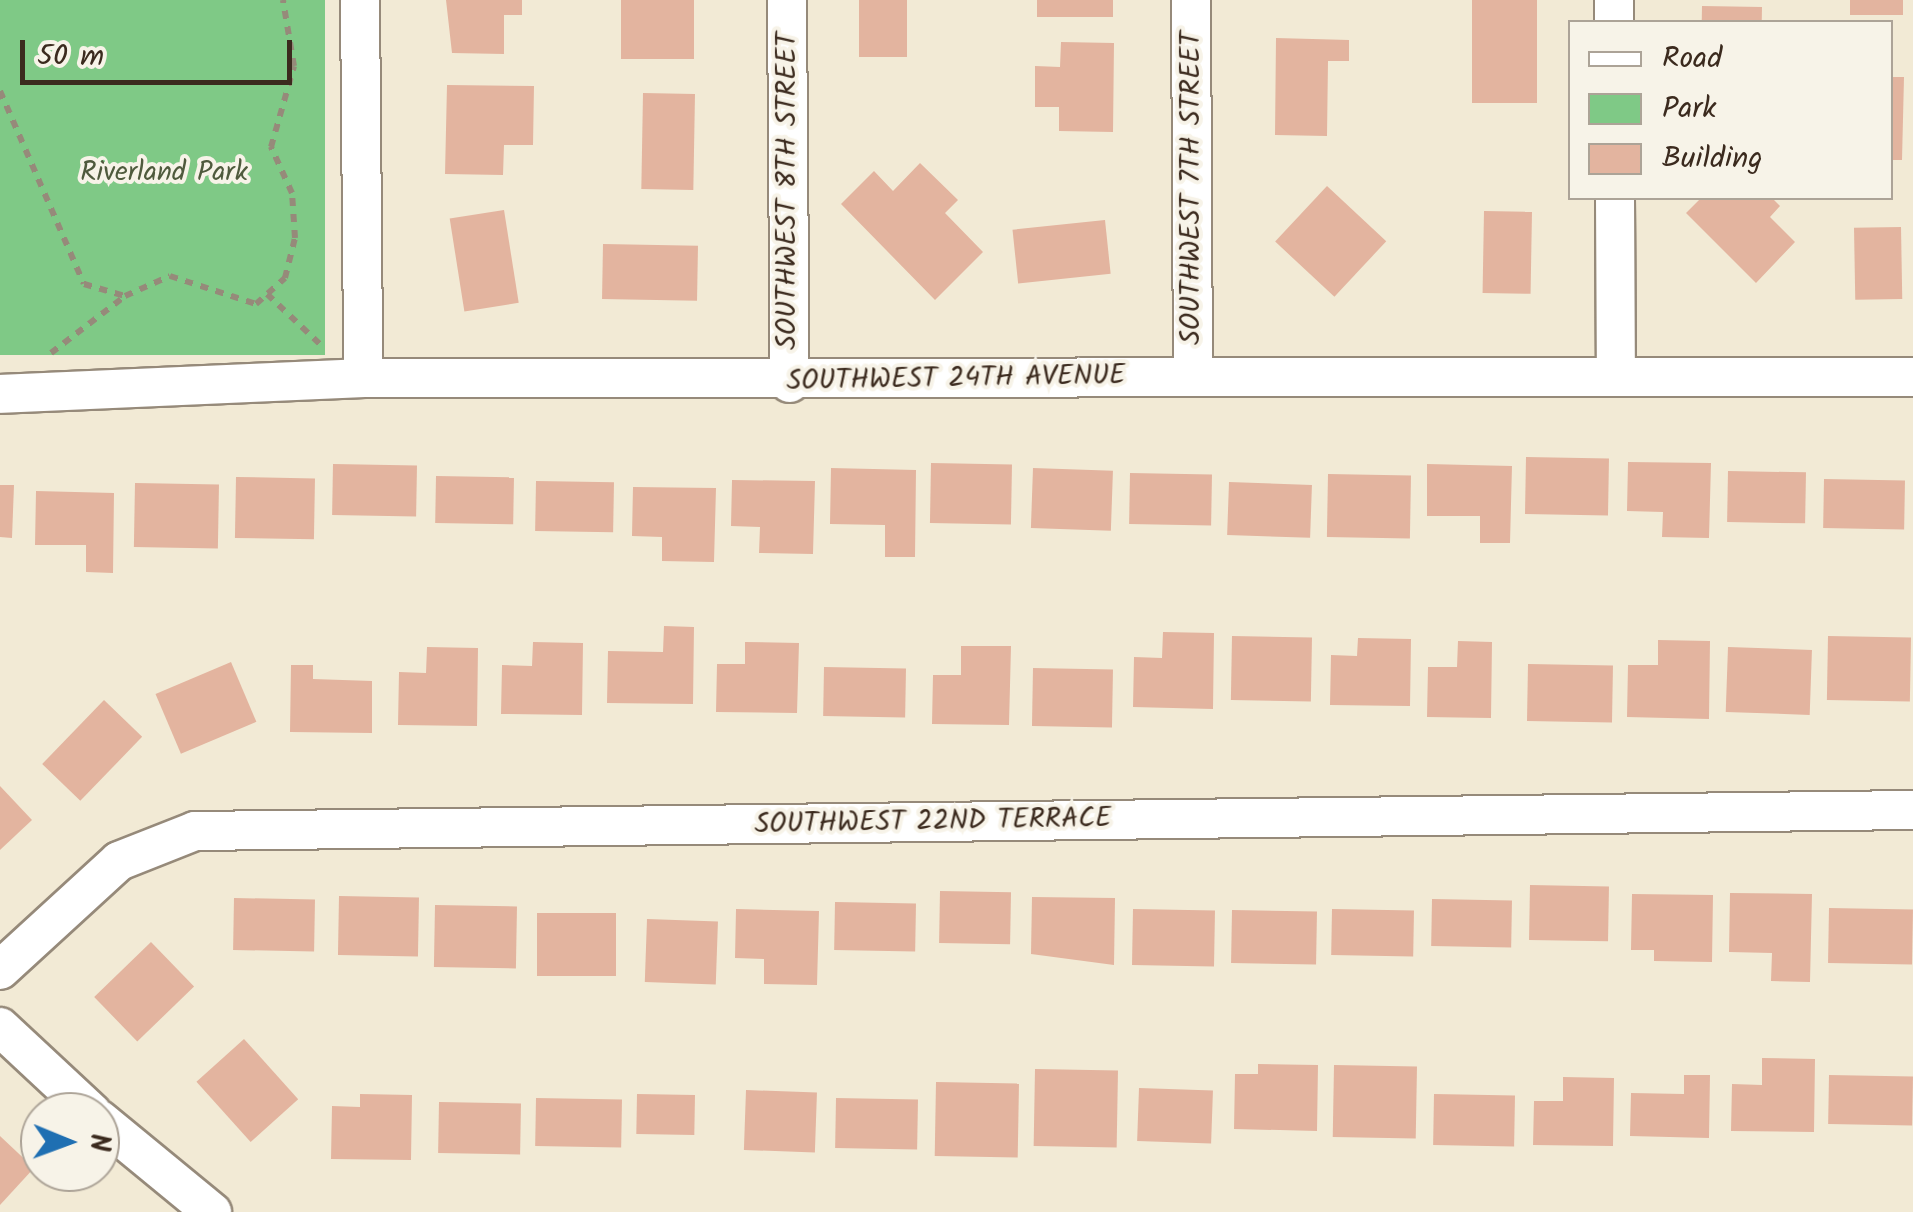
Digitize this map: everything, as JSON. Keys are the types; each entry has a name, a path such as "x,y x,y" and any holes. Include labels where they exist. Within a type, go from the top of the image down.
{"street":[{"path":"348,367 360,0"},
{"name":"SOUTHWEST 8TH STREET","path":"787,0 790,382"},
{"name":"SOUTHWEST 7TH STREET","path":"1191,0 1193,376"},
{"path":"1615,200 1616,376"},
{"name":"SOUTHWEST 24TH AVENUE","path":"0,394 348,367 790,382 1193,376 1913,377"},
{"name":"SOUTHWEST 22ND TERRACE","path":"0,970 119,861 195,831 1913,810"},
{"path":"0,1028 70,1092"},
{"path":"120,1136 212,1212"}],"path":[{"path":"36,353 53,353 125,296 170,276 256,304 286,278 295,238 292,193 271,147 294,66 284,0"},
{"path":"0,91 84,284 125,296"},
{"path":"267,294 348,367"}],"green space":[{"name":"Riverland Park","path":"0,0 325,0 325,355 0,355"}],"building":[{"path":"446,0 522,0 522,15 504,15 504,54 452,53"},
{"path":"621,0 694,0 694,59 621,59"},
{"path":"859,0 907,0 907,57 859,57"},
{"path":"1037,0 1113,0 1113,17 1037,17"},
{"path":"1472,0 1537,0 1537,103 1472,103"},
{"path":"1850,0 1903,0 1903,15 1850,15"},
{"path":"1702,6 1762,7 1762,20 1702,20"},
{"path":"1276,38 1349,40 1349,61 1328,61 1327,136 1275,135"},
{"path":"1061,42 1114,43 1113,132 1059,131 1059,107 1035,107 1035,66 1060,67"},
{"path":"1893,77 1904,77 1902,160 1893,160"},
{"path":"447,85 534,86 533,145 504,145 503,175 445,174"},
{"path":"643,93 695,94 693,190 641,189"},
{"path":"920,163 958,200 945,213 983,252 935,300 841,204 874,171 893,191"},
{"path":"1327,186 1386,241 1334,297 1275,242"},
{"path":"1699,200 1774,200 1780,206 1770,217 1795,242 1756,283 1686,213"},
{"path":"504,210 519,303 464,311 450,219"},
{"path":"1484,211 1532,212 1531,294 1483,293"},
{"path":"1105,220 1111,274 1018,283 1013,230"},
{"path":"1901,227 1902,299 1855,300 1854,228"},
{"path":"603,244 698,246 697,301 602,299"},
{"path":"1526,457 1609,458 1608,515 1525,514"},
{"path":"1628,462 1711,463 1709,538 1662,537 1663,512 1627,511"},
{"path":"931,463 1012,464 1011,524 930,523"},
{"path":"333,464 417,465 416,516 332,515"},
{"path":"1427,464 1512,466 1510,543 1480,543 1480,516 1427,516"},
{"path":"831,468 916,470 915,557 885,557 885,525 830,524"},
{"path":"1033,468 1113,471 1111,531 1031,528"},
{"path":"1728,471 1806,472 1805,523 1727,522"},
{"path":"1130,473 1212,474 1211,525 1129,524"},
{"path":"1328,474 1411,475 1410,538 1327,537"},
{"path":"436,476 514,477 513,524 435,523"},
{"path":"236,477 315,478 314,539 235,538"},
{"path":"1824,479 1905,480 1904,529 1823,528"},
{"path":"732,480 815,481 813,554 759,553 760,527 731,526"},
{"path":"536,481 614,482 613,532 535,531"},
{"path":"1229,482 1312,485 1310,538 1227,535"},
{"path":"135,483 219,484 218,548 134,547"},
{"path":"0,485 14,485 12,538 0,537"},
{"path":"633,487 716,488 714,562 662,561 662,537 632,536"},
{"path":"36,491 114,493 113,573 86,572 86,545 35,545"},
{"path":"664,626 694,627 693,704 607,703 608,651 663,652"},
{"path":"1163,632 1214,633 1213,709 1133,707 1134,657 1162,658"},
{"path":"1232,636 1312,637 1311,701 1231,700"},
{"path":"1828,636 1911,637 1910,701 1827,700"},
{"path":"1358,638 1411,639 1410,706 1330,705 1331,655 1357,656"},
{"path":"1658,640 1710,641 1709,719 1627,717 1628,665 1658,665"},
{"path":"1458,641 1492,642 1491,718 1427,717 1428,667 1457,667"},
{"path":"533,642 583,643 582,715 501,714 502,665 532,666"},
{"path":"745,642 799,643 797,713 716,712 717,664 745,664"},
{"path":"961,646 1011,646 1009,725 932,724 933,675 961,675"},
{"path":"427,647 478,648 477,726 398,725 399,672 426,673"},
{"path":"1728,647 1812,650 1810,715 1726,712"},
{"path":"231,662 256,722 181,754 156,694"},
{"path":"1528,664 1613,665 1612,722 1527,721"},
{"path":"291,665 313,665 313,679 372,681 372,733 290,732"},
{"path":"824,667 906,668 905,717 823,716"},
{"path":"1033,668 1113,669 1112,727 1032,726"},
{"path":"104,700 142,737 80,801 42,764"},
{"path":"0,786 32,820 0,850"},
{"path":"1530,885 1609,886 1608,941 1529,940"},
{"path":"940,891 1011,892 1010,944 939,943"},
{"path":"1730,893 1812,894 1810,982 1771,981 1772,953 1729,952"},
{"path":"1632,894 1713,895 1712,962 1654,961 1654,950 1631,950"},
{"path":"339,896 419,897 418,956 338,955"},
{"path":"1032,897 1115,898 1114,965 1031,954"},
{"path":"234,898 315,899 314,951 233,950"},
{"path":"1432,899 1512,900 1511,947 1431,946"},
{"path":"835,902 916,903 915,951 834,950"},
{"path":"435,905 517,906 516,968 434,967"},
{"path":"1829,908 1913,909 1912,964 1828,963"},
{"path":"736,909 819,911 817,985 764,984 764,959 735,958"},
{"path":"1133,909 1215,910 1214,966 1132,965"},
{"path":"1332,909 1414,910 1413,956 1331,955"},
{"path":"1232,910 1317,911 1316,964 1231,963"},
{"path":"537,913 616,913 616,976 537,976"},
{"path":"647,919 718,921 716,984 645,982"},
{"path":"151,942 194,987 137,1041 94,997"},
{"path":"244,1039 298,1099 251,1142 196,1082"},
{"path":"1762,1058 1815,1059 1814,1132 1731,1131 1732,1084 1762,1085"},
{"path":"1258,1064 1318,1065 1317,1131 1234,1129 1235,1074 1258,1074"},
{"path":"1334,1065 1417,1066 1416,1138 1333,1137"},
{"path":"1035,1069 1118,1070 1117,1147 1034,1146"},
{"path":"1684,1075 1710,1075 1709,1138 1630,1136 1631,1093 1684,1094"},
{"path":"1829,1075 1913,1076 1912,1125 1828,1124"},
{"path":"1563,1077 1614,1078 1613,1146 1533,1145 1534,1101 1563,1101"},
{"path":"936,1082 1019,1083 1018,1157 935,1156"},
{"path":"1139,1088 1213,1091 1211,1144 1137,1141"},
{"path":"746,1090 817,1092 815,1152 744,1150"},
{"path":"360,1094 412,1095 411,1160 331,1159 332,1106 360,1107"},
{"path":"637,1094 695,1095 694,1135 636,1134"},
{"path":"1434,1094 1515,1095 1514,1146 1433,1145"},
{"path":"536,1098 622,1100 621,1147 535,1146"},
{"path":"836,1098 918,1099 917,1149 835,1148"},
{"path":"439,1102 521,1103 520,1154 438,1153"},
{"path":"0,1136 20,1155 20,1183 0,1205"}]}
